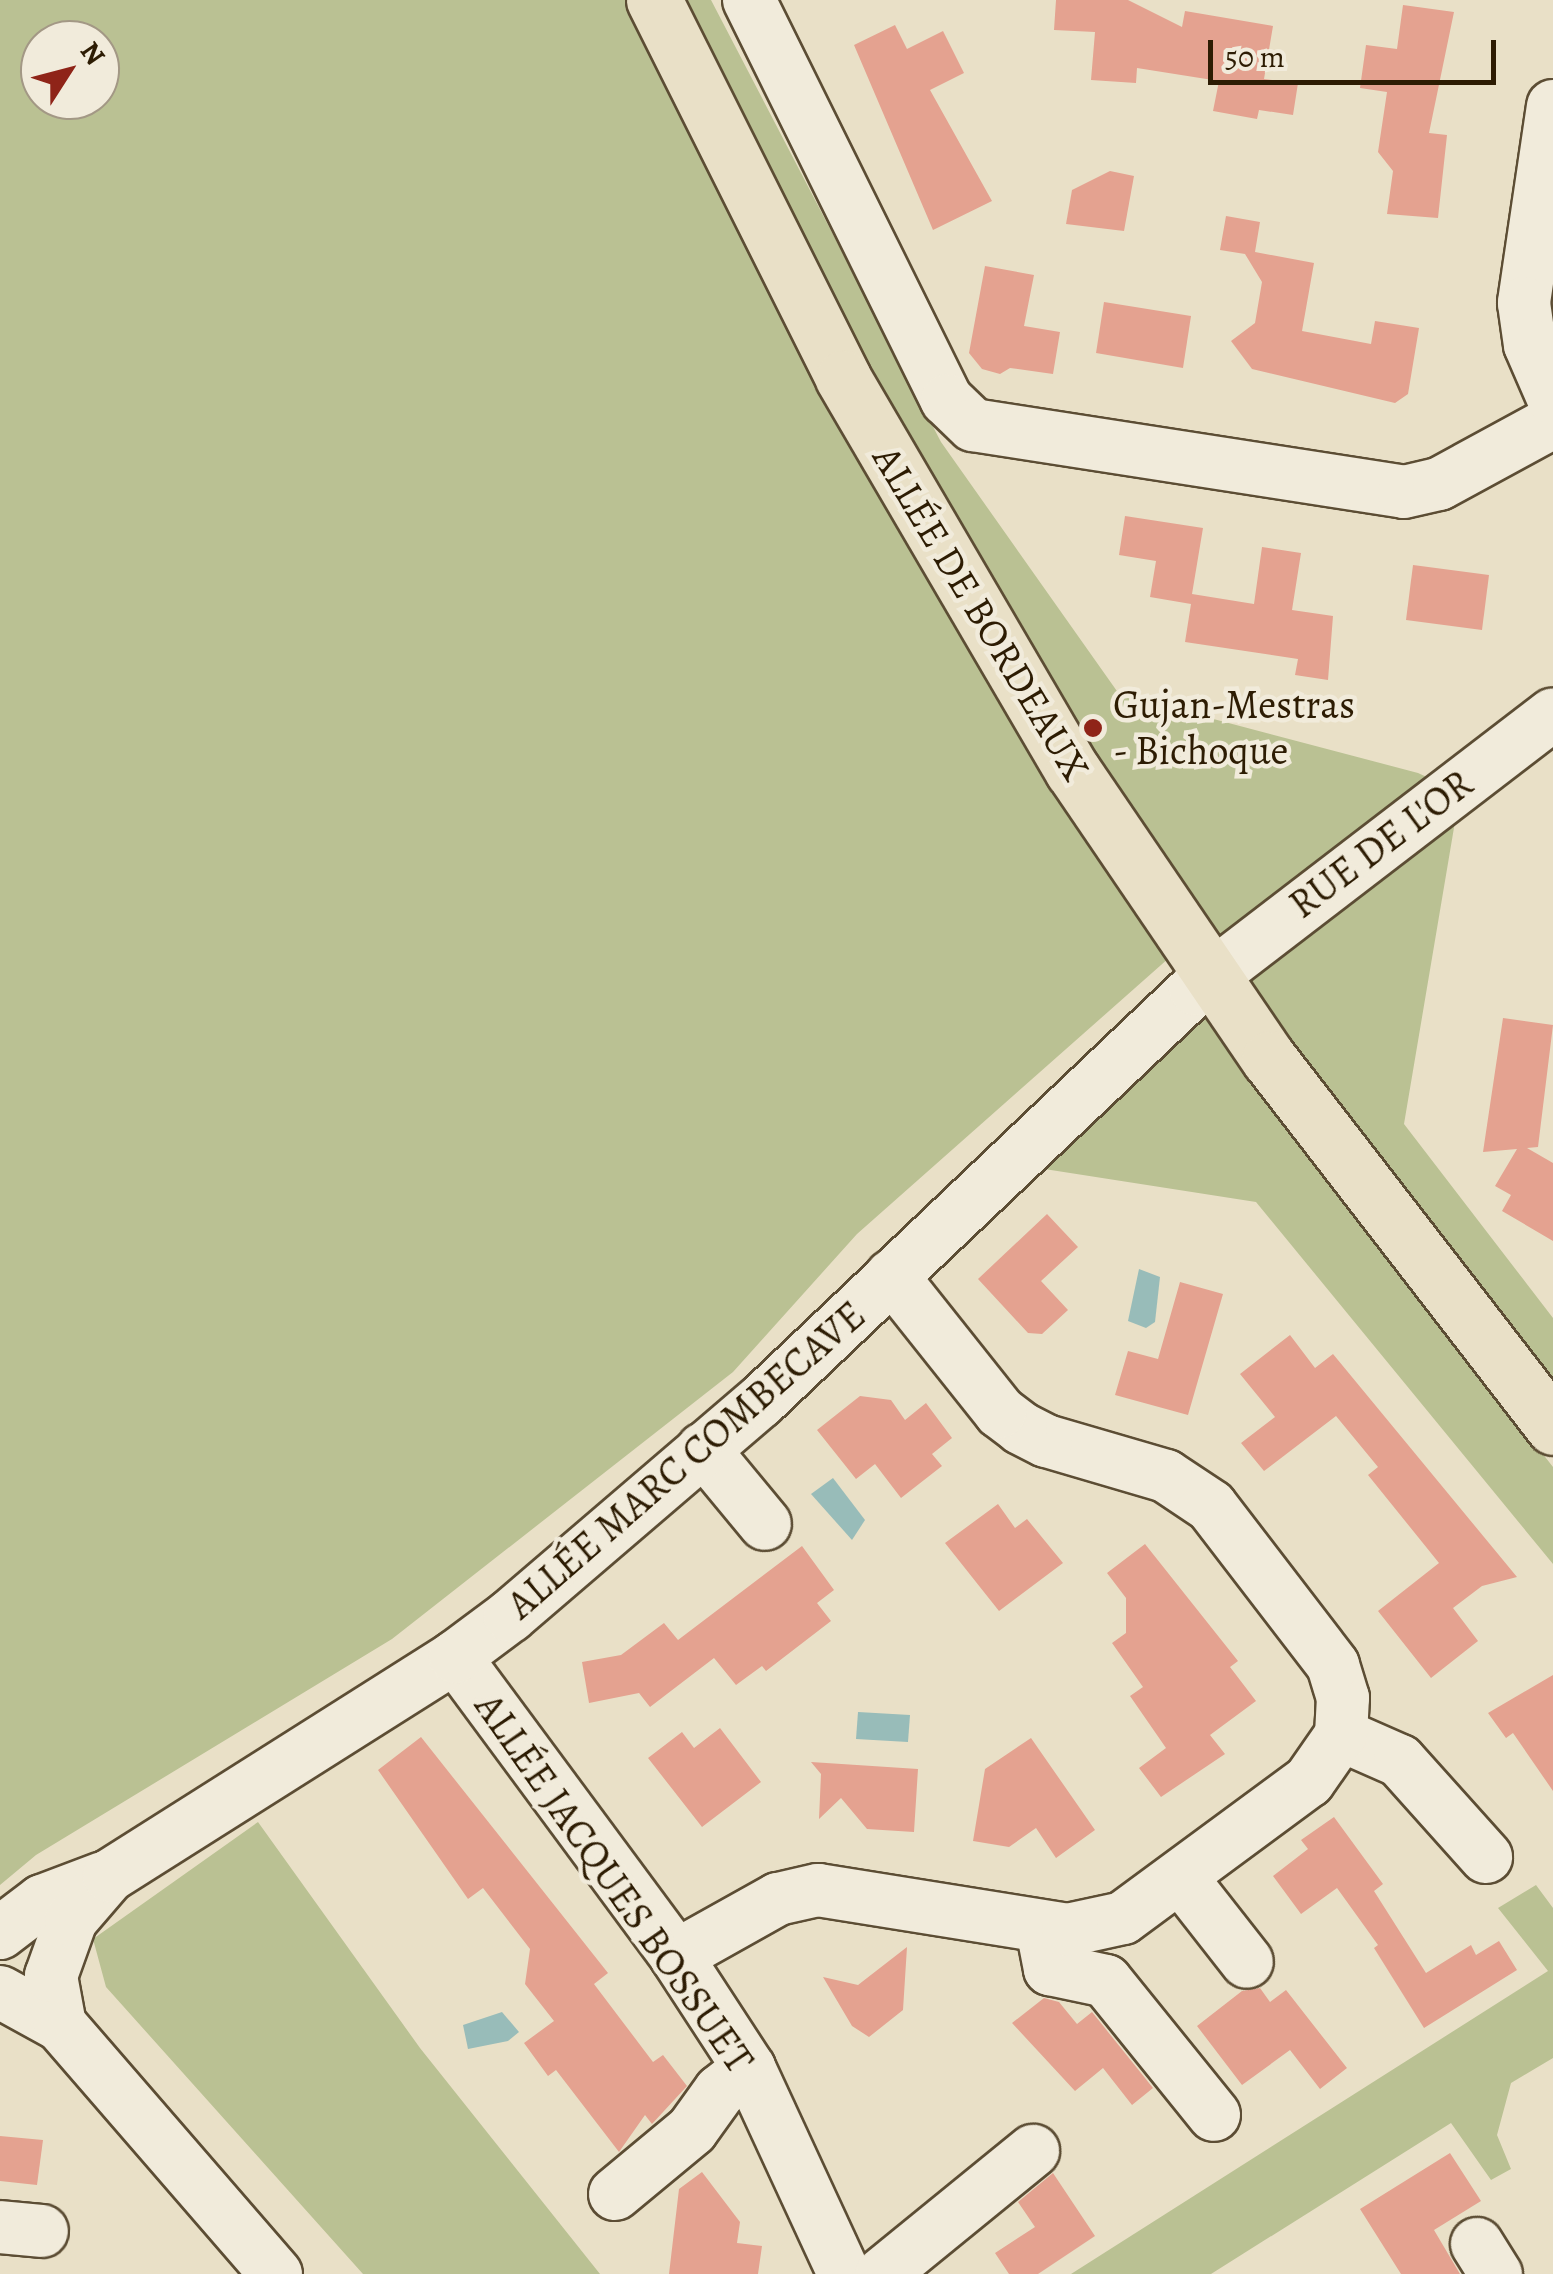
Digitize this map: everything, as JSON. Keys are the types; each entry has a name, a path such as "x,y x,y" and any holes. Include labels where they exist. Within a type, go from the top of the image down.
{"main road":[{"name":"ALLÉE DE BORDEAUX","path":"654,0 843,378 952,572 1074,771 1210,976 1553,1427"}],"street":[{"path":"749,0 947,400 972,425 1404,492 1439,484 1553,422"},
{"path":"1553,106 1524,302 1530,346 1553,398"},
{"name":"RUE DE L'OR","path":"1210,976 1553,714"},
{"name":"ALLÉE MARC COMBECAVE","path":"0,1933 42,1901 109,1876 456,1657 703,1450 1210,976"},
{"path":"676,1956 778,1899 818,1890 1042,1928 1068,1930 1123,1918 1182,1879 1308,1781 1341,1735 1343,1698 1333,1665 1211,1506 1166,1476 1046,1442 1021,1428 1000,1412 892,1276"},
{"path":"703,1450 765,1524"},
{"name":"ALLÉE JACQUES BOSSUET","path":"456,1657 676,1956 749,2068 844,2274"},
{"path":"1341,1735 1400,1761 1486,1857"},
{"name":"ALLÉE MARC COMBECAVE","path":"60,2025 51,1976 55,1955 71,1920 109,1876"},
{"path":"1182,1879 1246,1962"},
{"path":"1042,1928 1050,1970 1106,1980 1214,2115"},
{"path":"0,1992 60,2025 276,2274"},
{"path":"615,2194 692,2130 720,2092 749,2068"},
{"path":"882,2274 1033,2151"}],"green space":[{"path":"0,0 711,0 941,442 1119,694 1418,773 1453,789 1458,804 1404,1124 1553,1318 1553,1427 1187,942 857,1234 733,1372 392,1639 36,1855 0,1885"},
{"path":"1207,1007 1304,1149 1553,1467 1553,1564 1256,1202 1038,1168"},
{"path":"258,1822 420,2048 600,2274 363,2274 106,1987 93,1939"},
{"path":"1536,1885 1553,1908 1553,2058 1511,2083 1497,2135 1511,2169 1491,2180 1451,2123 1211,2274 1071,2274 1548,1971 1498,1908"}],"water":[{"path":"1139,1269 1160,1277 1155,1322 1146,1328 1128,1321"},
{"path":"833,1478 865,1520 852,1540 811,1494"},
{"path":"858,1712 910,1715 908,1742 856,1739"},
{"path":"502,2012 519,2032 508,2041 468,2049 463,2025"}],"building":[{"path":"1056,0 1128,0 1182,27 1185,11 1273,26 1264,79 1298,83 1293,115 1259,110 1257,119 1213,111 1219,81 1137,68 1136,83 1091,80 1095,32 1054,30"},
{"path":"1403,5 1454,12 1429,133 1447,135 1438,218 1387,214 1393,171 1378,152 1387,92 1360,88 1366,45 1397,49"},
{"path":"895,25 907,49 943,31 964,73 930,90 992,201 933,230 854,45"},
{"path":"1110,171 1134,176 1124,231 1066,224 1072,190"},
{"path":"1226,216 1260,222 1255,252 1314,263 1302,331 1371,344 1375,321 1419,328 1408,394 1395,403 1252,369 1231,341 1255,323 1262,282 1245,254 1220,250"},
{"path":"985,266 1034,275 1024,326 1060,332 1053,374 1010,368 1000,374 982,369 969,353"},
{"path":"1104,302 1191,316 1183,368 1096,353"},
{"path":"1125,516 1203,528 1192,594 1254,604 1262,547 1301,553 1292,610 1333,616 1328,680 1295,675 1298,659 1185,642 1191,604 1150,597 1156,561 1119,555"},
{"path":"1413,565 1489,575 1482,630 1406,620"},
{"path":"1503,1018 1553,1025 1538,1147 1527,1148 1553,1163 1553,1241 1502,1211 1511,1195 1495,1186 1517,1149 1483,1152"},
{"path":"1047,1214 1078,1247 1041,1281 1068,1310 1042,1334 1028,1333 978,1279"},
{"path":"1180,1282 1223,1294 1188,1415 1115,1395 1128,1351 1158,1359"},
{"path":"1290,1335 1315,1368 1333,1354 1517,1577 1482,1586 1453,1608 1478,1641 1431,1678 1378,1611 1439,1563 1368,1475 1378,1467 1336,1416 1264,1471 1241,1443 1275,1417 1240,1374"},
{"path":"860,1396 891,1400 905,1420 926,1403 952,1438 932,1454 942,1466 901,1498 875,1464 856,1479 817,1430"},
{"path":"998,1504 1015,1528 1027,1519 1063,1563 999,1611 945,1543"},
{"path":"1145,1544 1238,1661 1230,1667 1256,1701 1210,1735 1225,1754 1161,1797 1139,1768 1166,1748 1130,1696 1143,1687 1112,1643 1126,1633 1126,1598 1107,1573"},
{"path":"802,1546 834,1590 817,1603 831,1621 766,1671 762,1666 736,1685 714,1658 650,1707 639,1693 589,1703 582,1662 621,1655 664,1623 678,1640"},
{"path":"1553,1675 1553,1791 1513,1733 1506,1738 1488,1713"},
{"path":"720,1728 761,1782 702,1827 648,1758 682,1732 694,1748"},
{"path":"421,1737 608,1973 594,1984 653,2062 663,2055 687,2086 652,2124 645,2115 619,2152 556,2070 548,2076 524,2043 554,2021 525,1984 530,1949 483,1888 468,1899 378,1770"},
{"path":"1031,1738 1095,1830 1056,1858 1036,1828 1009,1847 973,1841 985,1769"},
{"path":"811,1762 918,1769 914,1832 867,1829 841,1798 819,1819 821,1774"},
{"path":"1334,1817 1383,1884 1374,1891 1426,1973 1471,1945 1476,1955 1499,1941 1517,1970 1424,2028 1374,1948 1378,1945 1337,1888 1301,1914 1273,1876 1308,1849 1301,1840"},
{"path":"907,1947 903,2010 869,2037 852,2026 823,1977 858,1985"},
{"path":"1260,1988 1270,2002 1286,1990 1347,2068 1320,2089 1290,2050 1242,2085 1197,2026 1242,1991"},
{"path":"1044,1998 1059,2002 1077,2024 1092,2012 1153,2088 1132,2105 1103,2068 1075,2091 1012,2023"},
{"path":"0,2136 43,2140 37,2185 0,2181"},
{"path":"1450,2153 1481,2201 1434,2230 1460,2274 1401,2274 1360,2209"},
{"path":"702,2172 740,2222 737,2243 762,2246 758,2274 669,2274 679,2189"},
{"path":"1053,2173 1095,2236 1038,2274 1009,2274 995,2253 1035,2227 1018,2202"}],"place":[{"name":"Gujan-Mestras - Bichoque","path":"1093,728"}]}
